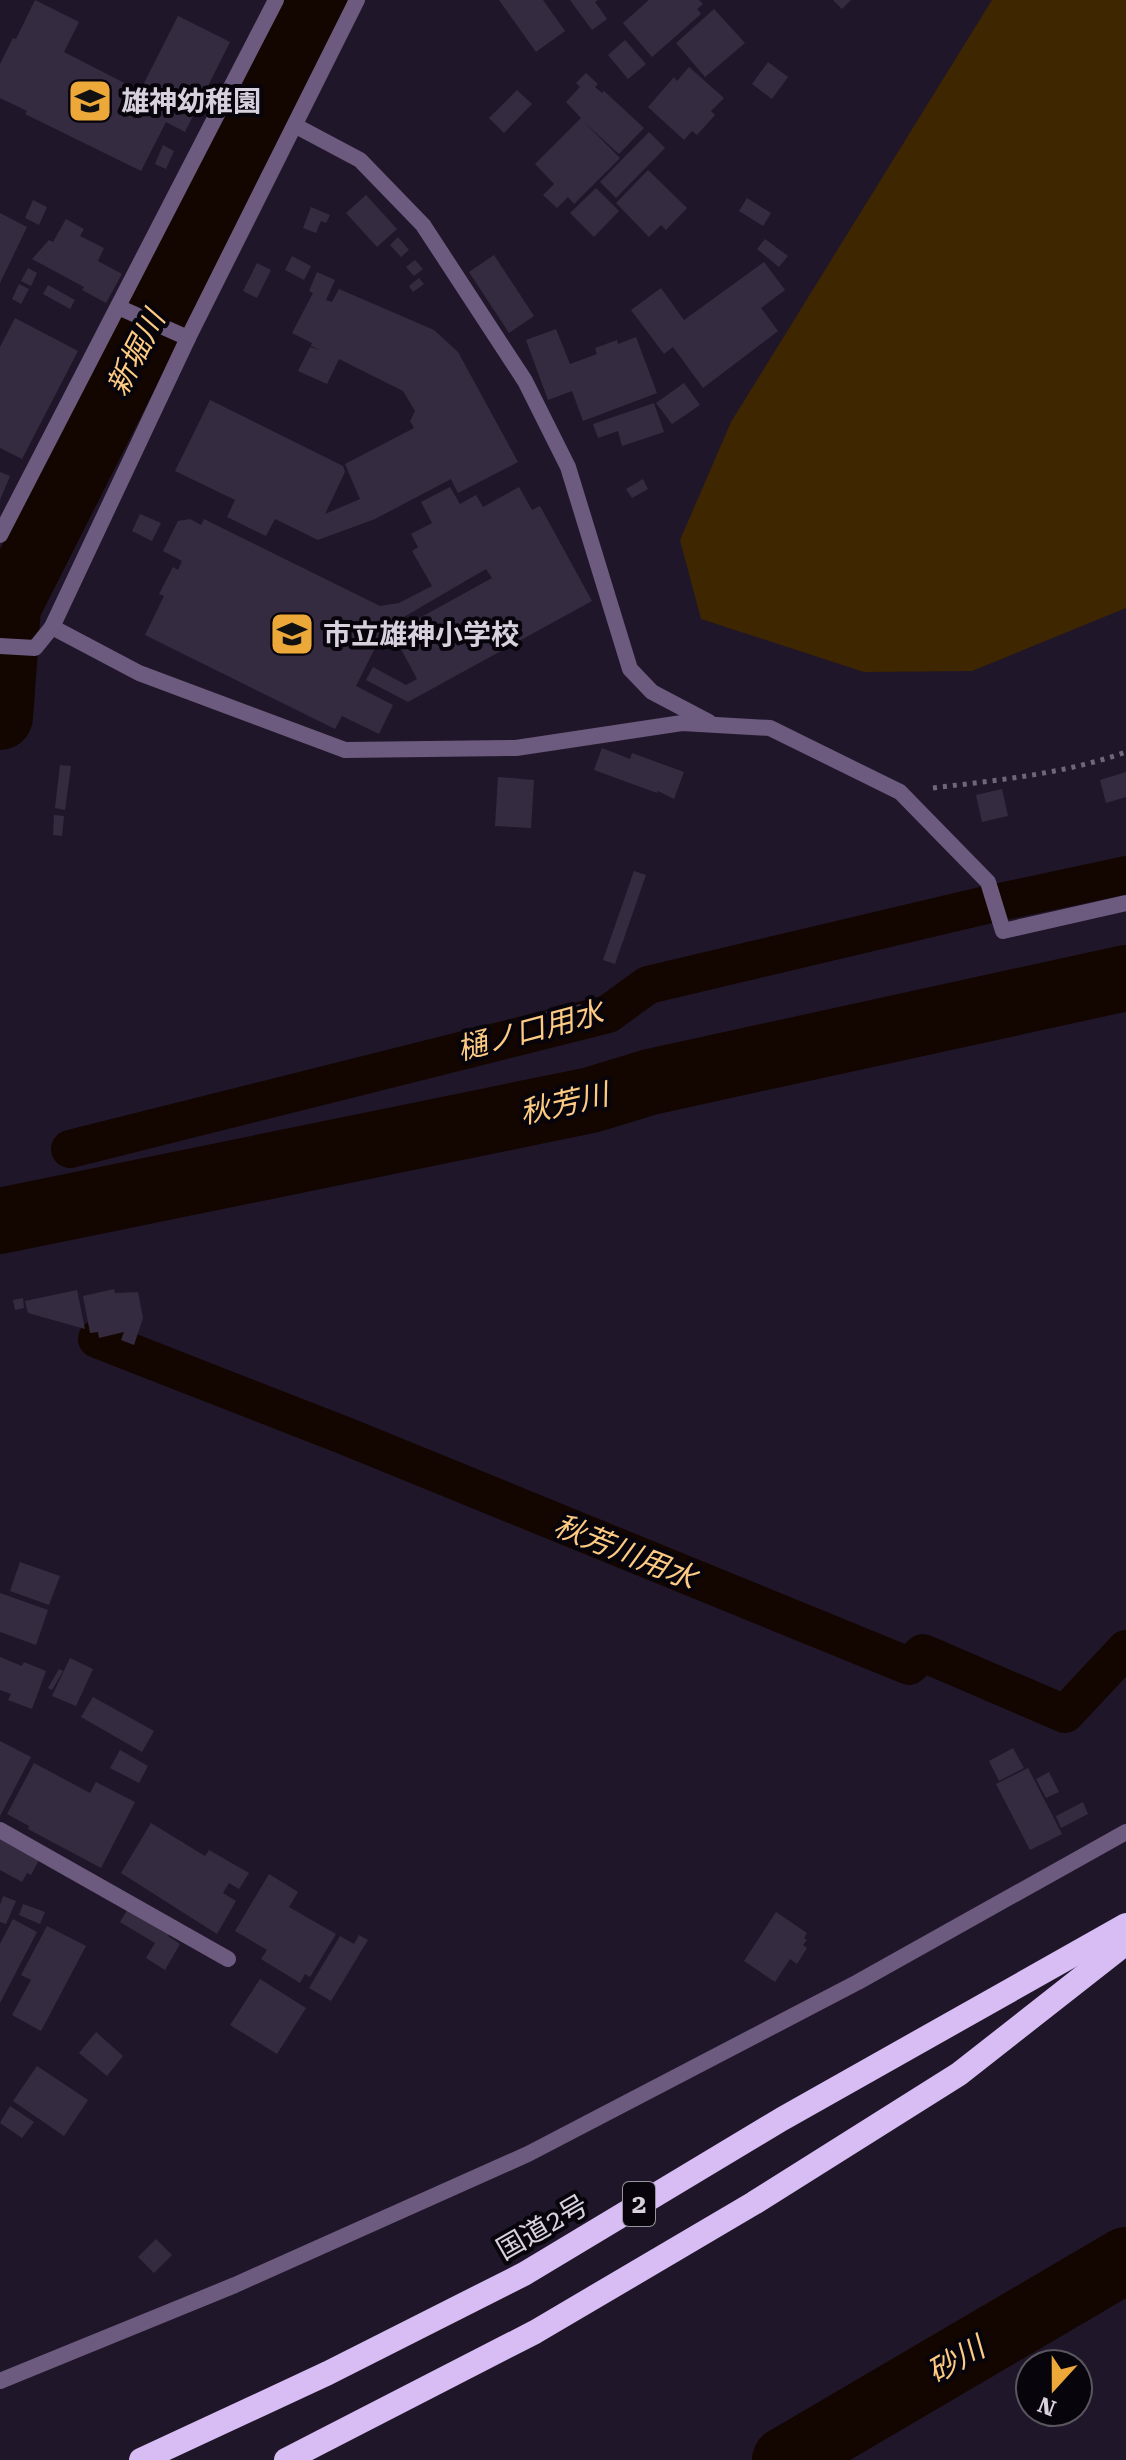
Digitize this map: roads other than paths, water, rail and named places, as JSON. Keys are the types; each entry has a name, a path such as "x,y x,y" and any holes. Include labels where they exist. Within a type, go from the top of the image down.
{"highway":[{"name":"国道2号","path":"141,2460 328,2373 524,2274 782,2119 1126,1925"},
{"path":"286,2460 535,2332 754,2203 959,2074 1126,1943"}],"street":[{"path":"0,535 126,310 276,0"},
{"path":"0,646 35,648 52,627 180,335 296,126 357,0"},
{"path":"296,126 360,160 423,225 525,381 568,467 630,669 652,692 714,725"},
{"path":"126,310 180,335"},
{"path":"52,627 139,673 345,750 516,748 682,723 770,728 900,792 988,882 1003,931 1126,903"},
{"path":"0,1830 228,1959"},
{"path":"0,2381 235,2285 528,2154 858,1982 1126,1832"}],"waterway":[{"name":"新堀川","path":"0,717 8,607 314,0"},
{"name":"樋ノ口用水","path":"70,1149 608,1014 648,985 1126,875"},
{"name":"秋芳川用水","path":"1122,978 1126,990"},
{"name":"秋芳川","path":"0,1221 591,1100 650,1082 1126,978"},
{"name":"秋芳川用水","path":"97,1339 348,1437 909,1666 923,1653 1065,1714 1126,1649"},
{"name":"砂川","path":"785,2460 1126,2260"}],"place":[{"name":"雄神幼稚園","path":"90,101"},
{"name":"市立雄神小学校","path":"292,634"}]}
